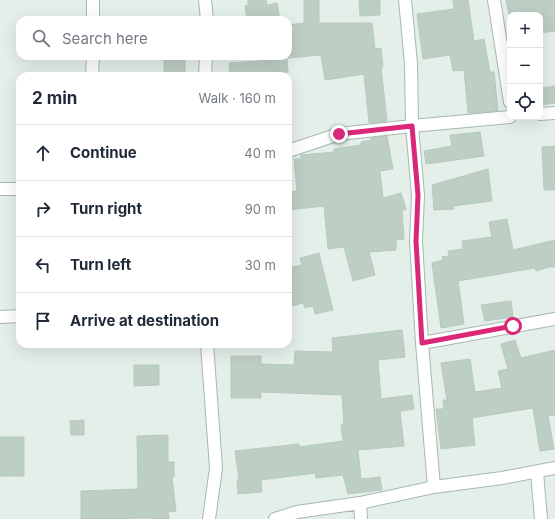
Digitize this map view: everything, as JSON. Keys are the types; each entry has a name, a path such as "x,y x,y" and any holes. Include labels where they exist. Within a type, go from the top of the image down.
{"street":[{"path":"93,0 93,16"},
{"path":"205,0 206,16"},
{"path":"405,0 411,63 412,126 418,195 416,241 422,343 434,487"},
{"path":"494,0 507,84"},
{"path":"92,72 93,60"},
{"path":"205,72 206,60"},
{"path":"543,114 555,113"},
{"path":"292,150 339,134 507,117"},
{"path":"0,189 16,189"},
{"path":"0,317 16,316"},
{"path":"422,343 555,319"},
{"path":"207,348 216,468 209,519"},
{"path":"275,519 297,512 360,503 434,487 555,468"},
{"path":"537,472 541,519"},
{"path":"360,503 361,519"}],"building":[{"path":"248,0 266,0 267,5 277,3 279,16 246,16 245,6 248,5"},
{"path":"304,0 319,0 319,23 372,23 375,49 381,48 383,67 381,67 387,121 369,123 364,74 325,80 321,55 292,58 292,24 304,23"},
{"path":"359,0 380,0 380,15 360,16"},
{"path":"453,0 468,0 474,41 484,39 490,72 494,72 498,111 468,113 464,70 453,71 450,55 423,59 417,14 454,9"},
{"path":"506,0 555,0 555,31 543,33 543,12 508,12"},
{"path":"164,60 185,60 185,72 164,72"},
{"path":"287,60 288,72 230,72 229,63"},
{"path":"555,86 555,103 543,105 543,88"},
{"path":"480,132 484,156 426,164 424,151 452,146 450,135"},
{"path":"387,136 393,169 380,171 383,198 401,193 406,209 402,211 404,239 396,240 396,250 369,252 375,275 353,281 344,247 328,249 324,206 292,210 292,192 297,191 294,159 301,159 301,155 334,152 334,149 361,145 361,142 371,140 371,138"},
{"path":"555,146 555,190 544,190 542,147"},
{"path":"488,169 492,201 453,206 454,209 434,210 432,185"},
{"path":"507,219 513,250 555,240 555,267 549,267 536,271 535,268 458,281 464,324 441,328 432,263 443,260 442,257 449,256 448,251 463,249 462,241 492,237 489,222"},
{"path":"319,253 333,310 315,314 313,306 305,308 303,303 292,306 292,267 302,265 300,258"},
{"path":"511,301 513,317 485,321 481,305"},
{"path":"402,330 405,357 378,360 381,399 412,395 414,409 400,411 404,446 358,450 361,479 380,477 382,490 348,494 343,475 316,478 315,473 261,480 262,492 238,494 237,480 239,480 235,451 299,444 299,447 343,441 341,425 344,424 342,395 261,392 261,398 231,398 231,356 261,356 261,364 294,365 295,351 333,352 332,338"},
{"path":"515,340 521,358 555,350 555,415 548,416 554,449 540,451 533,408 472,418 475,445 441,449 436,409 444,409 443,400 447,400 441,363 470,359 475,392 502,388 498,371 508,369 501,344"},
{"path":"134,365 159,365 159,385 134,386"},
{"path":"84,420 84,435 71,435 70,421"},
{"path":"168,435 168,462 174,462 174,477 172,477 176,511 168,512 169,519 81,519 81,491 138,489 137,436"},
{"path":"0,437 24,437 24,476 0,476"}],"route":[{"path":"339,134 412,126 418,195 416,241 422,343 513,326"}]}
